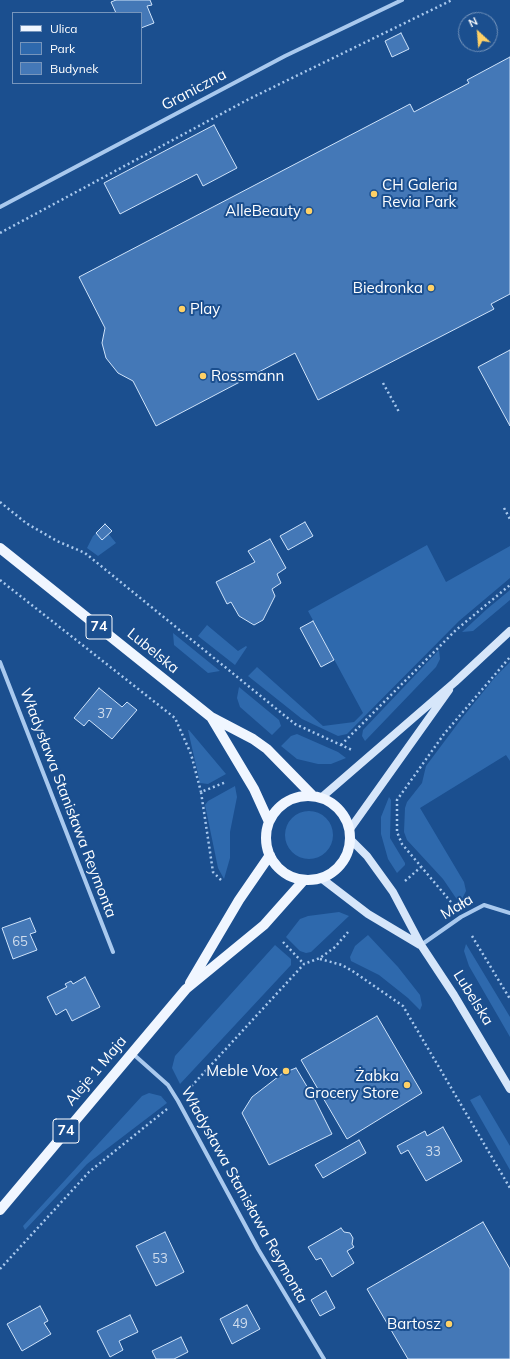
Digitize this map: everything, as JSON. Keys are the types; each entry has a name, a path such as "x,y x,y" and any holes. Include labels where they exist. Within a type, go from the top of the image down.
{"main road":[{"name":"Lubelska","path":"0,548 211,717 253,739 267,749 317,796"},
{"name":"Lubelska","path":"211,717 254,789 269,822"},
{"path":"269,822 276,811 286,802 298,797 317,796"},
{"name":"74","path":"269,822 266,835 270,855 276,866 286,874 304,880 321,878 334,872 343,862 349,849 351,840 350,829 342,812 333,803 317,796"},
{"name":"Aleje 1 Maja","path":"0,1210 186,989 239,900 270,855"},
{"name":"Aleje 1 Maja","path":"186,989 264,925 304,880"}],"street":[{"name":"Graniczna","path":"0,208 285,56 402,0"},
{"path":"317,796 365,758 455,682 510,631"},
{"name":"Władysława Stanisława Reymonta","path":"0,662 113,952"},
{"path":"350,829 455,682"},
{"name":"Lubelska","path":"351,840 367,856 393,892 421,945 454,995 510,1089"},
{"name":"Lubelska","path":"321,878 368,914 421,945"},
{"name":"Mała","path":"421,945 461,917 484,905 510,913"},
{"name":"Władysława Stanisława Reymonta","path":"132,1052 168,1085 258,1249 324,1359"}],"path":[{"path":"0,233 249,99 452,0"},
{"path":"293,71 295,76"},
{"path":"383,383 399,412"},
{"path":"0,502 26,523 57,541 85,553 295,724 354,751"},
{"path":"504,508 510,520"},
{"path":"0,580 175,718 191,754 201,792 213,872 221,880"},
{"path":"341,745 456,630 510,585"},
{"path":"451,902 402,844 397,832 397,800 444,734 510,657"},
{"path":"201,792 226,782"},
{"path":"405,881 421,867"},
{"path":"472,936 510,999"},
{"path":"283,942 304,964"},
{"path":"320,958 342,965 403,1006 510,1188"}],"green space":[{"path":"103,527 116,543 98,556 87,548 93,536"},
{"path":"427,545 446,582 510,546 510,578 459,621 347,734 338,736 302,719 248,676 257,667 323,726 354,722 363,713 308,611"},
{"path":"510,590 510,600 473,631 462,632 487,609"},
{"path":"207,625 238,651 246,646 247,647 235,665 198,636"},
{"path":"173,633 220,671 208,673 174,645"},
{"path":"439,650 440,659 436,667 365,741 362,736 363,730"},
{"path":"510,662 510,761 506,755 420,808 464,882 466,891 462,899 458,901 443,879 407,840 404,832 405,808 407,802 422,783 426,766 462,718 496,676"},
{"path":"239,687 279,720 281,726 272,735 240,707 237,698"},
{"path":"188,730 226,774 208,784 200,783"},
{"path":"297,734 338,752 346,758 331,764 318,764 297,759 281,746 291,736"},
{"path":"235,786 237,797 230,832 230,858 224,879 218,868 205,805 208,801"},
{"path":"389,797 391,800 390,838 405,863 405,865 397,873 388,859 381,834 381,817"},
{"path":"304,811 314,811 326,818 333,830 333,840 326,852 314,859 304,859 296,855 289,848 285,840 285,830 289,822 296,815"},
{"path":"339,912 349,916 311,952 306,953 300,951 286,937 300,919 308,916"},
{"path":"368,935 398,967 420,995 422,1005 420,1010 408,998 379,975 351,961 350,957 355,946"},
{"path":"466,944 510,1017 510,1037 469,966 464,951"},
{"path":"275,945 291,959 291,965 180,1084 172,1068 175,1056"},
{"path":"149,1093 161,1096 167,1103 87,1164 25,1230 23,1226 142,1096"},
{"path":"480,1095 510,1146 510,1170 470,1100"}],"building":[{"path":"116,0 150,0 152,5 147,6 154,23 142,28 142,12 116,12 111,2"},
{"path":"401,33 409,49 392,57 385,41"},
{"name":"CH Galeria Revia Park","path":"510,57 510,294 491,304 494,309 318,400 295,353 156,426 133,381 118,373 106,358 102,343 105,328 79,277 410,104 414,112 469,83 467,80"},
{"path":"214,125 237,168 203,186 197,174 120,214 104,183"},
{"path":"510,350 510,426 478,367"},
{"path":"305,522 313,536 288,550 280,536"},
{"path":"105,524 112,531 102,540 96,533"},
{"path":"270,539 286,568 277,574 281,583 272,589 275,596 263,620 254,625 239,616 231,602 227,604 216,582 255,562 248,551"},
{"path":"313,621 334,660 321,667 300,628"},
{"path":"99,688 122,707 127,702 137,710 112,739 89,720 84,726 74,718"},
{"path":"30,918 36,932 30,934 37,950 13,959 2,928"},
{"path":"85,977 100,1007 72,1021 66,1009 56,1015 47,997 67,987 65,984 71,981 73,984"},
{"path":"377,1016 422,1093 347,1139 301,1060"},
{"path":"296,1068 315,1100 332,1134 269,1165 242,1113 252,1097 283,1073"},
{"path":"443,1127 462,1161 426,1181 408,1150 401,1154 397,1146 425,1131 427,1136"},
{"path":"359,1140 366,1153 323,1178 315,1165"},
{"name":"Bartosz","path":"483,1222 510,1269 510,1359 408,1359 367,1289"},
{"path":"341,1228 344,1232 350,1233 353,1238 352,1244 354,1247 347,1251 354,1263 332,1277 321,1258 316,1260 308,1247"},
{"path":"165,1232 184,1272 156,1286 136,1246"},
{"path":"326,1291 335,1308 320,1316 311,1300"},
{"path":"247,1305 260,1329 232,1344 220,1319"},
{"path":"40,1306 48,1321 44,1323 51,1334 22,1351 7,1324"},
{"path":"130,1315 138,1332 119,1341 123,1350 110,1357 97,1331"},
{"path":"181,1337 188,1352 174,1359 156,1359 152,1351"}],"place":[{"name":"CH Galeria Revia Park","path":"374,194"},
{"name":"AlleBeauty","path":"309,211"},
{"name":"Biedronka","path":"431,288"},
{"name":"Play","path":"182,309"},
{"name":"Rossmann","path":"203,376"},
{"name":"Meble Vox","path":"286,1071"},
{"name":"Żabka Grocery Store","path":"407,1085"},
{"name":"Bartosz","path":"449,1324"}]}
